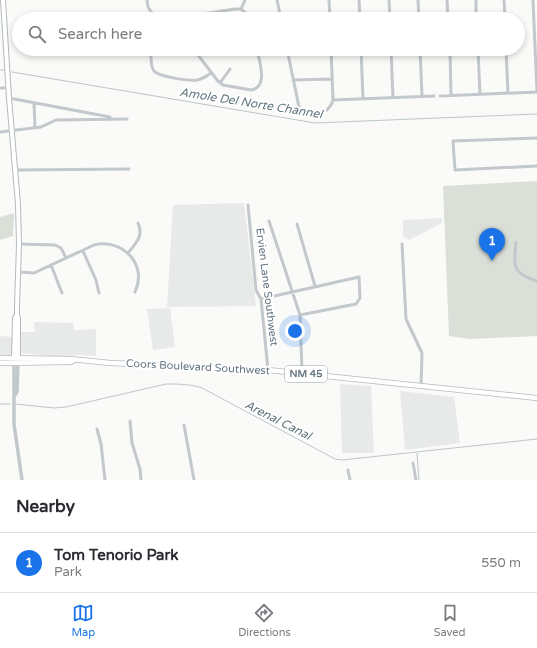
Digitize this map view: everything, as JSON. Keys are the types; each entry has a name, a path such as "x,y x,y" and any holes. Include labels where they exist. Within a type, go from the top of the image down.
{"main road":[{"path":"3,0 2,28 8,76 19,221 17,315 15,318 16,360"},
{"name":"Coors Boulevard Southwest","path":"0,358 16,360 71,359 268,370 537,398"},
{"name":"Coors Boulevard Southwest","path":"0,363 16,360"}],"street":[{"path":"147,0 148,7 151,12"},
{"path":"241,9 244,0"},
{"path":"277,0 280,12"},
{"path":"329,0 330,12"},
{"path":"359,0 360,12"},
{"path":"389,0 390,12"},
{"path":"418,0 419,12"},
{"path":"447,0 448,12"},
{"path":"476,0 476,12"},
{"path":"504,0 505,12"},
{"path":"440,96 537,92 533,0"},
{"path":"216,12 235,9 241,9 245,12"},
{"path":"151,56 152,67 154,71 161,75 191,80 203,78 211,73"},
{"path":"198,56 220,83 226,86 247,90 255,90 259,87 262,80 258,56"},
{"path":"288,56 298,104 301,109 319,112 330,108 333,100 331,56"},
{"path":"361,56 363,99"},
{"path":"391,56 393,98"},
{"path":"420,56 422,96"},
{"path":"450,56 452,96"},
{"path":"478,56 480,95"},
{"path":"506,56 508,93"},
{"path":"220,83 230,69"},
{"path":"293,80 332,79"},
{"path":"0,88 8,88"},
{"path":"333,100 434,96"},
{"path":"9,98 113,118"},
{"path":"34,103 35,128"},
{"path":"0,132 41,127 56,120 127,119"},
{"path":"537,138 454,141 455,170 537,166"},
{"path":"16,170 129,169"},
{"name":"Ervien Lane Southwest","path":"248,205 256,290 261,299 268,370"},
{"path":"269,221 300,315 302,373"},
{"path":"128,253 136,244 140,235 141,229 138,223"},
{"path":"297,224 315,286"},
{"path":"516,242 514,258 516,268 519,273 537,281"},
{"path":"19,244 55,245 60,248 66,258"},
{"path":"18,272 34,273 94,245 105,244 119,247 134,259 138,268 138,284 135,292"},
{"path":"402,244 406,319 422,353 421,386"},
{"path":"83,251 96,280 99,293"},
{"path":"51,266 62,293"},
{"path":"261,299 359,276 360,298 356,304 300,315"},
{"path":"16,360 13,393 15,396 14,427 22,480"},
{"path":"130,421 132,443 140,469 141,480"},
{"path":"184,425 194,480"},
{"path":"97,429 101,444 105,480"},
{"path":"413,463 416,480"},
{"path":"348,470 350,480"}],"shaded area":[{"path":"537,181 537,336 469,339 449,336 443,186"},
{"path":"244,203 256,306 167,307 173,205"},
{"path":"14,213 13,236 0,240 0,217"},
{"path":"442,218 442,223 409,240 403,236 403,220"},
{"path":"170,308 175,347 153,350 147,309"},
{"path":"34,322 73,323 74,330 96,329 96,356 79,355 57,357 22,353 20,350 21,332 35,332"},
{"path":"0,336 13,337 12,354 8,357 0,357"},
{"path":"340,384 371,386 374,453 342,453"},
{"path":"400,391 454,397 460,443 405,450"}],"waterway":[{"name":"Amole Del Norte Channel","path":"12,72 315,123 537,114"},
{"name":"Arenal Canal","path":"16,404 54,408 66,407 166,384 193,386 202,388 335,459 342,460 537,439"},
{"name":"Arenal Canal","path":"0,404 10,404"},
{"path":"417,453 419,480"}],"place":[{"name":"Tom Tenorio Park","path":"492,261"}]}
